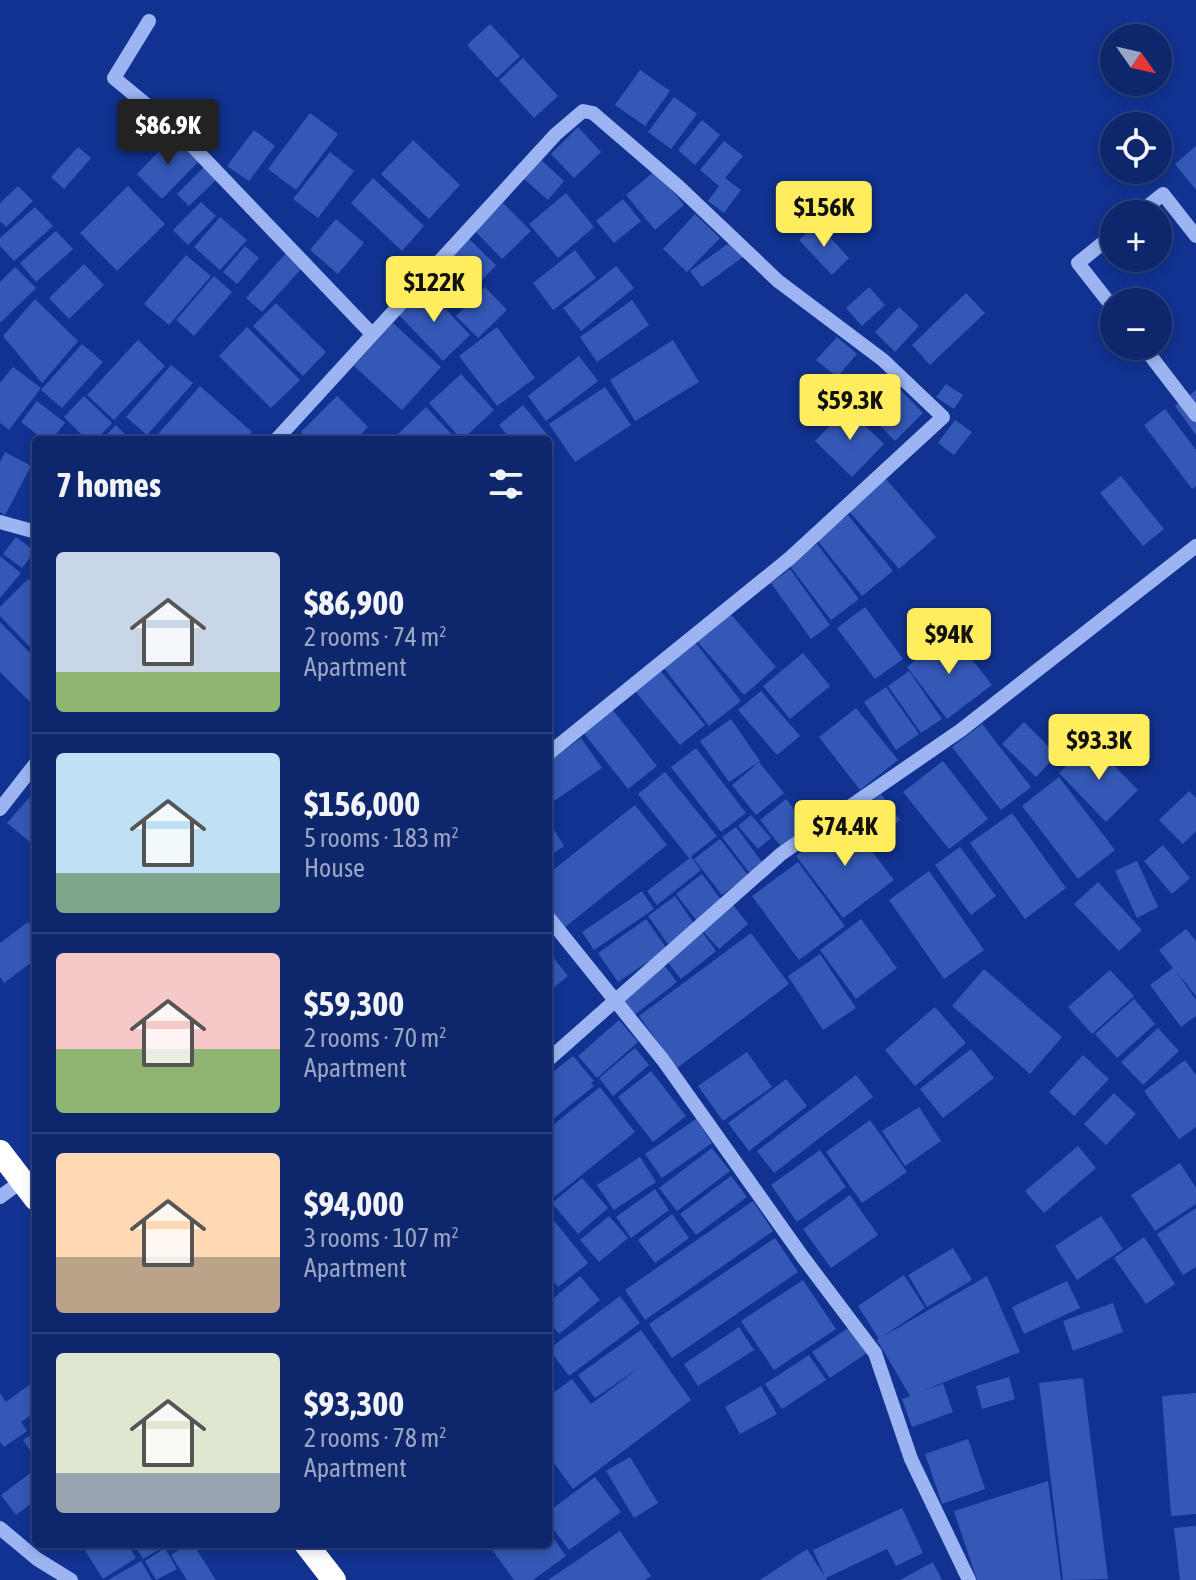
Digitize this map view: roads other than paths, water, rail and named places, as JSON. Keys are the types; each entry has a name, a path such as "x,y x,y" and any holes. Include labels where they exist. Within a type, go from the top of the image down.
{"highway":[{"path":"0,1152 29,1190"},
{"path":"309,1548 334,1580"}],"street":[{"path":"149,21 114,78 177,130 372,334"},
{"path":"280,436 556,134 583,111 593,113 678,186 778,281 883,360 943,417 790,558 552,751"},
{"path":"1172,205 1196,236"},
{"path":"1100,245 1078,263 1100,291"},
{"path":"1154,360 1196,415"},
{"path":"0,522 32,531"},
{"path":"552,1056 781,854 961,730 1196,546"},
{"path":"0,809 32,768"},
{"path":"552,922 616,998 875,1353 911,1459 969,1580"},
{"path":"0,1197 29,1190"},
{"path":"0,1528 37,1559 71,1580"}]}
